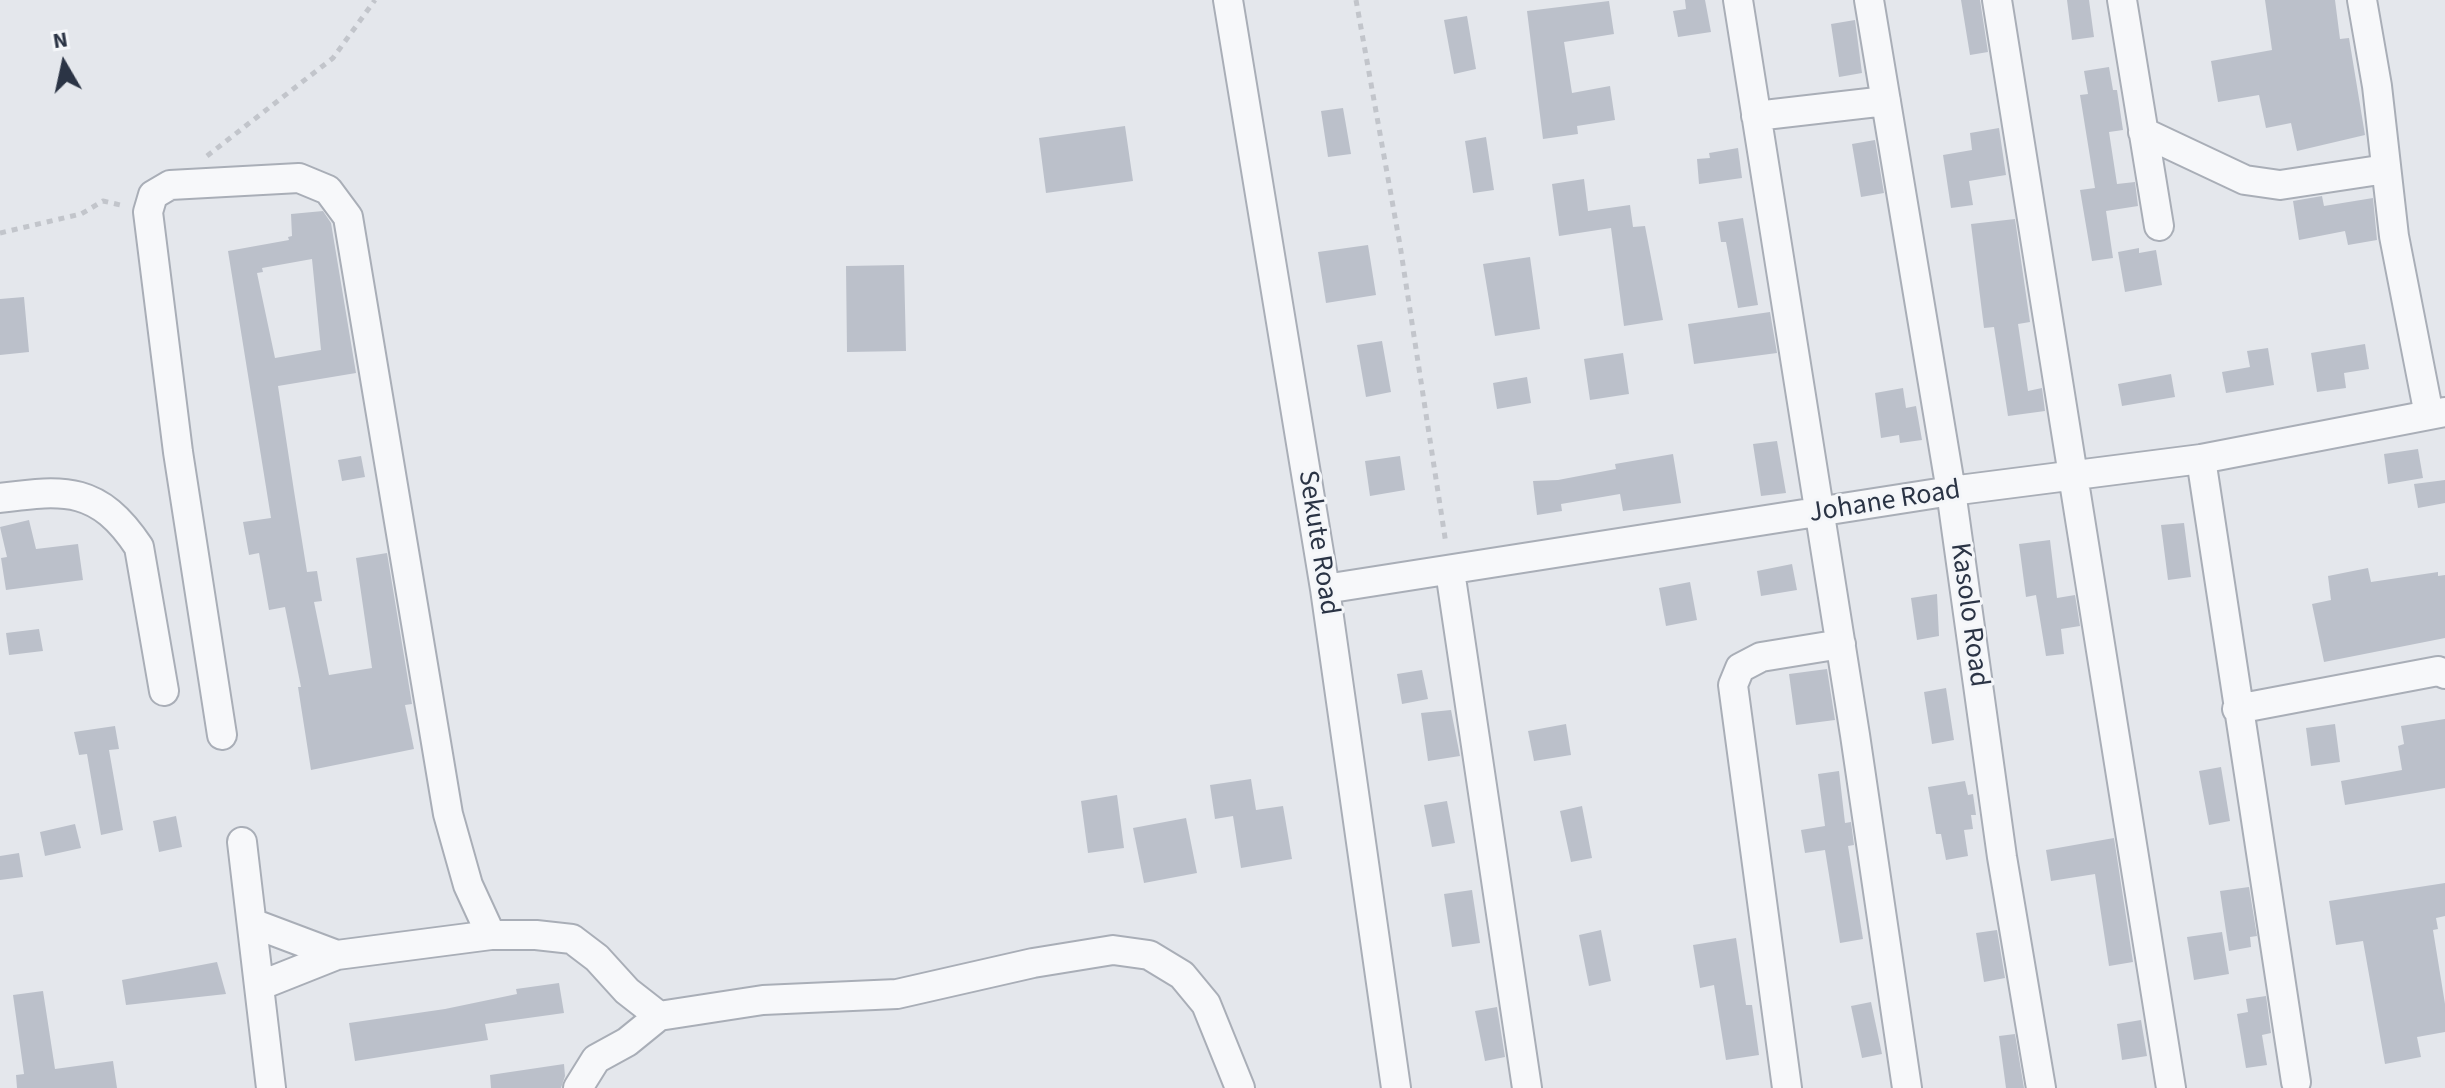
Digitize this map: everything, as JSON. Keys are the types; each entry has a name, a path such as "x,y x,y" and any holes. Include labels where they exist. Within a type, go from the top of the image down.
{"street":[{"name":"Sekute Road","path":"1228,0 1325,589 1396,1088"},
{"path":"1738,0 1841,644 1907,1088"},
{"name":"Kasolo Road","path":"1869,0 1951,491 2002,857 2041,1088"},
{"path":"1997,0 2171,1088"},
{"path":"2122,0 2159,226"},
{"path":"2362,0 2394,236 2437,414"},
{"path":"1756,116 1886,101"},
{"path":"2143,132 2245,180 2280,185 2386,169"},
{"path":"222,735 178,452 148,212 153,195 170,185 299,178 328,190 348,217 448,814 468,885 491,935"},
{"name":"Johane Road","path":"1325,589 1951,491 2073,478 2201,459 2437,414"},
{"path":"2201,459 2296,1082"},
{"path":"0,498 55,490 83,495 126,528 139,547 164,691"},
{"path":"1450,571 1527,1088"},
{"path":"1787,1088 1733,685 1740,668 1761,657 1841,644"},
{"path":"2237,709 2438,671 2445,674"},
{"path":"242,842 271,1088"},
{"path":"252,923 337,955"},
{"path":"259,986 337,955 491,935 572,939 597,958 627,991 659,1016"},
{"path":"578,1088 596,1059 627,1042 659,1016 763,1000 897,994 1033,963 1113,950 1149,955 1182,975 1206,1004 1240,1088"}],"path":[{"path":"170,185 333,58 375,0"},
{"path":"1356,0 1400,245 1450,571"},
{"path":"0,233 81,214 103,201 148,212"}],"building":[{"path":"1685,0 1705,0 1711,32 1678,37 1673,11 1686,9"},
{"path":"1961,0 1980,0 1988,52 1970,55"},
{"path":"2067,0 2089,0 2094,37 2072,40"},
{"path":"2265,0 2335,0 2340,39 2349,38 2365,135 2297,151 2291,123 2266,128 2259,95 2218,102 2211,61 2272,50"},
{"path":"1609,1 1614,34 1564,42 1572,93 1610,86 1615,120 1577,126 1578,134 1543,139 1527,11"},
{"path":"1467,16 1476,69 1454,74 1444,20"},
{"path":"1855,20 1862,73 1839,77 1831,24"},
{"path":"2109,67 2113,90 2117,90 2123,130 2109,132 2117,184 2135,182 2138,206 2106,211 2113,258 2092,261 2080,190 2095,188 2080,95 2088,94 2084,71"},
{"path":"1343,108 1351,154 1328,157 1321,111"},
{"path":"1125,126 1133,181 1046,193 1039,138"},
{"path":"1999,128 2006,175 1969,181 1973,205 1951,208 1943,155 1972,150 1970,133"},
{"path":"1486,137 1494,190 1473,193 1465,141"},
{"path":"1875,140 1884,193 1861,197 1852,144"},
{"path":"1738,148 1742,178 1699,184 1697,159 1710,158 1709,153"},
{"path":"1584,179 1588,211 1630,205 1633,227 1645,226 1663,320 1624,326 1611,228 1559,236 1552,184"},
{"path":"2322,196 2324,206 2373,198 2377,240 2348,245 2345,231 2299,240 2293,201"},
{"path":"323,211 331,223 356,373 278,386 307,572 317,571 322,601 314,602 329,675 372,668 356,558 387,553 412,704 405,705 414,749 311,770 298,687 301,687 285,607 269,610 259,553 249,555 243,522 271,518 228,251 289,240 288,237 292,236 291,214","holes":["312,259 321,350 275,358 257,273 263,272 262,268"]},
{"path":"1743,218 1758,305 1738,308 1726,242 1721,242 1718,222"},
{"path":"2015,219 2030,322 2018,324 2028,391 2042,388 2045,411 2008,416 1994,327 1984,328 1971,224"},
{"path":"1368,245 1376,295 1326,303 1318,252"},
{"path":"2139,248 2139,253 2156,250 2162,285 2125,292 2118,252"},
{"path":"1530,257 1540,329 1495,336 1483,264"},
{"path":"904,265 906,351 847,352 846,266"},
{"path":"24,297 29,352 0,355 0,299"},
{"path":"1770,312 1777,353 1694,364 1688,324"},
{"path":"1382,341 1391,392 1366,397 1357,345"},
{"path":"2365,344 2369,369 2344,373 2346,388 2317,392 2311,353"},
{"path":"2268,348 2274,385 2226,393 2222,372 2250,367 2247,351"},
{"path":"1623,353 1629,394 1590,400 1584,359"},
{"path":"2171,374 2175,397 2122,406 2118,384"},
{"path":"1527,377 1531,403 1497,409 1493,383"},
{"path":"1903,388 1906,408 1916,406 1922,440 1900,443 1899,435 1881,438 1875,393"},
{"path":"1777,441 1786,493 1761,496 1753,444"},
{"path":"2418,449 2423,478 2388,484 2384,454"},
{"path":"1673,454 1681,503 1623,511 1620,494 1561,504 1562,511 1537,515 1533,481 1558,480 1616,469 1615,464"},
{"path":"361,456 365,477 342,481 338,460"},
{"path":"1400,456 1405,490 1370,496 1365,461"},
{"path":"2445,480 2445,503 2418,508 2414,484"},
{"path":"29,520 36,549 78,544 83,580 6,590 1,558 7,557 0,527"},
{"path":"2184,523 2191,577 2168,580 2161,525"},
{"path":"2050,540 2057,598 2075,595 2080,626 2061,629 2064,654 2046,656 2036,595 2026,597 2019,544"},
{"path":"1792,564 1797,590 1761,596 1757,571"},
{"path":"2368,568 2371,582 2438,572 2438,576 2445,575 2445,638 2324,662 2312,604 2331,600 2328,576"},
{"path":"1690,582 1697,620 1666,626 1659,588"},
{"path":"1937,594 1939,636 1917,640 1911,598"},
{"path":"39,629 43,651 9,655 6,633"},
{"path":"1827,669 1835,720 1796,725 1789,674"},
{"path":"1422,670 1428,699 1402,704 1397,674"},
{"path":"1946,688 1954,740 1932,744 1924,692"},
{"path":"1451,710 1460,756 1428,761 1421,713"},
{"path":"2445,719 2445,788 2345,805 2341,781 2402,770 2398,746 2404,744 2401,726"},
{"path":"1566,724 1571,755 1534,761 1528,731"},
{"path":"2335,724 2340,762 2311,766 2306,728"},
{"path":"115,726 119,749 109,750 123,830 101,835 87,754 79,755 74,732"},
{"path":"2221,767 2230,821 2209,825 2199,771"},
{"path":"1839,771 1845,823 1851,822 1854,845 1848,846 1863,939 1840,943 1825,850 1805,853 1801,830 1825,826 1818,774"},
{"path":"1251,779 1256,810 1283,806 1292,859 1241,868 1233,816 1215,819 1210,785"},
{"path":"1965,781 1968,795 1973,794 1976,815 1971,815 1973,829 1964,830 1968,856 1946,860 1941,834 1936,834 1928,787"},
{"path":"1117,795 1124,848 1088,853 1081,801"},
{"path":"1447,801 1455,843 1432,847 1424,805"},
{"path":"1582,806 1592,858 1571,862 1560,811"},
{"path":"176,816 182,847 159,852 153,821"},
{"path":"1186,818 1197,873 1144,883 1133,828"},
{"path":"75,824 81,848 45,856 40,832"},
{"path":"2114,838 2133,962 2109,966 2095,874 2051,881 2046,850"},
{"path":"19,853 23,877 0,880 0,856"},
{"path":"2445,883 2445,916 2436,918 2438,929 2433,930 2445,1004 2445,1032 2417,1037 2421,1057 2385,1064 2363,941 2336,945 2329,901"},
{"path":"2249,887 2257,936 2250,937 2251,947 2229,951 2220,891"},
{"path":"1472,890 1480,943 1452,947 1444,894"},
{"path":"1601,930 1611,981 1589,986 1579,935"},
{"path":"1997,930 2005,978 1984,982 1976,933"},
{"path":"2222,932 2229,974 2194,980 2187,937"},
{"path":"1736,938 1746,1005 1752,1005 1759,1055 1726,1060 1714,985 1700,988 1693,945"},
{"path":"217,962 226,994 126,1005 122,980"},
{"path":"559,983 564,1013 485,1024 488,1040 355,1061 349,1023 445,1009 517,994 516,989"},
{"path":"43,991 55,1069 113,1061 117,1088 17,1088 16,1075 24,1074 13,995"},
{"path":"2266,996 2271,1033 2262,1035 2267,1065 2246,1068 2237,1014 2248,1012 2246,999"},
{"path":"1871,1002 1882,1054 1862,1058 1851,1006"},
{"path":"1497,1007 1505,1057 1485,1061 1475,1011"},
{"path":"2141,1020 2147,1056 2122,1060 2117,1024"},
{"path":"2015,1034 2024,1088 2006,1088 1999,1036"},
{"path":"564,1064 565,1076 561,1088 491,1088 490,1075"}]}
